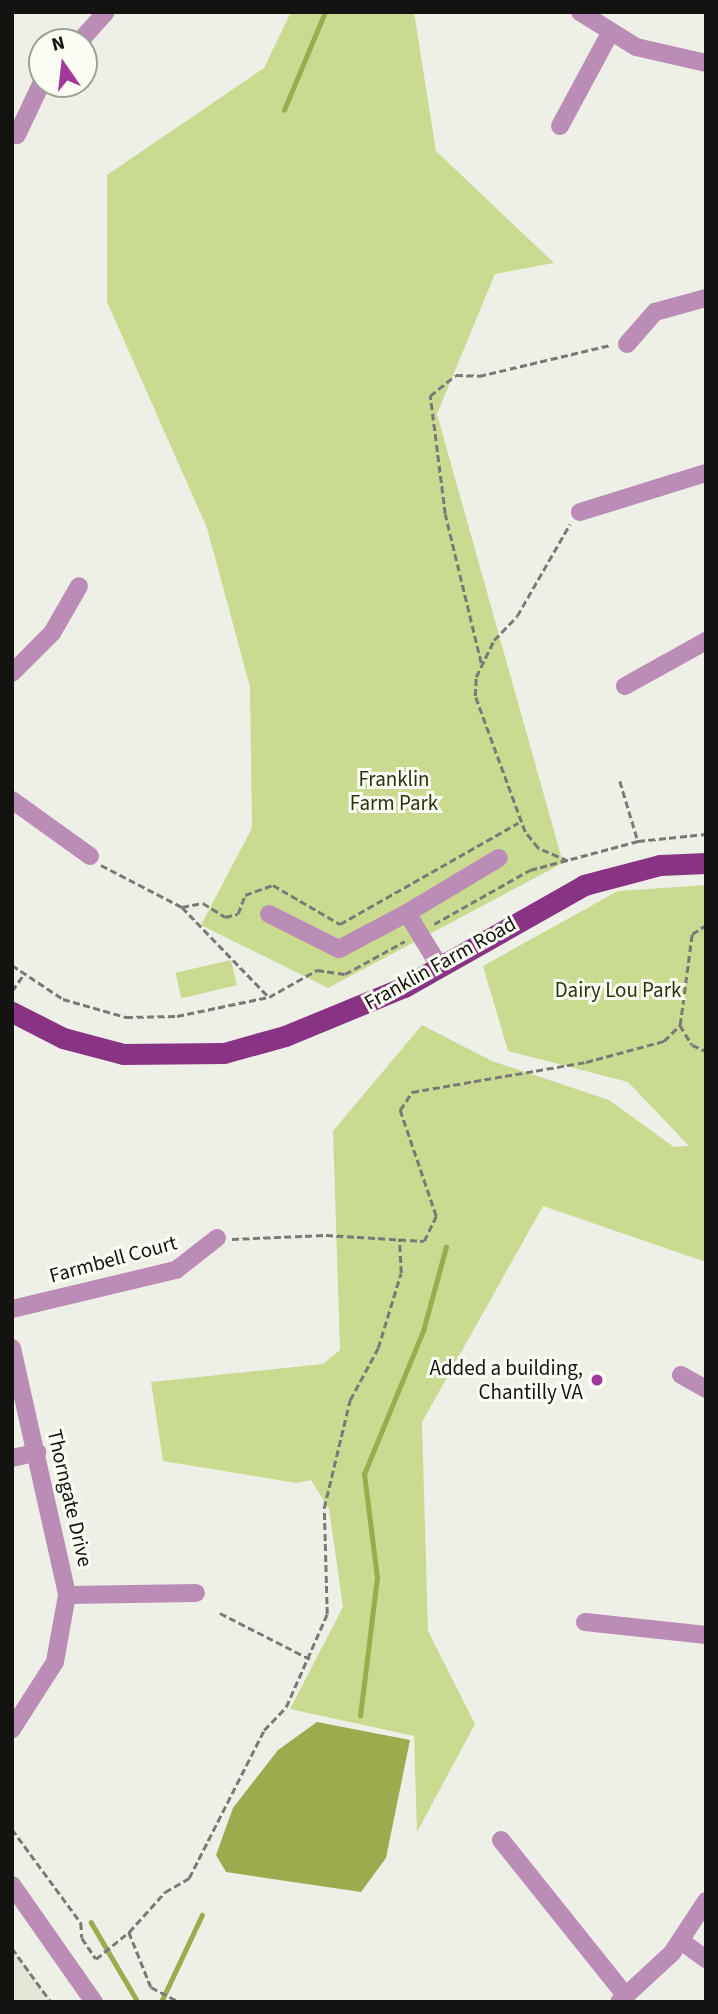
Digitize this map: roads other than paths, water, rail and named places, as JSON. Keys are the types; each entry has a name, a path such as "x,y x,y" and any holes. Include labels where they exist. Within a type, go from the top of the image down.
{"main road":[{"name":"Franklin Farm Road","path":"14,1017 99,1049 199,1056 334,1018 440,967 584,885 660,865 706,863"}],"street":[{"path":"92,28 106,12"},
{"path":"580,12 609,35 706,63"},
{"path":"560,125 609,35"},
{"path":"17,135 34,98"},
{"path":"627,344 655,312 706,298"},
{"path":"580,513 706,472"},
{"path":"12,673 52,634 79,586"},
{"path":"625,686 706,641"},
{"path":"12,800 90,856"},
{"path":"269,914 339,949 407,913 499,858"},
{"path":"407,913 440,967"},
{"name":"Farmbell Court","path":"12,1309 176,1270 217,1238"},
{"name":"Thorngate Drive","path":"12,1349 67,1595 55,1662 12,1729"},
{"path":"681,1375 706,1389"},
{"path":"12,1458 37,1452"},
{"path":"67,1595 196,1593"},
{"path":"584,1622 706,1635"},
{"path":"501,1840 623,1999 681,1941 706,1901"},
{"path":"12,1885 94,2002"},
{"path":"681,1941 706,1959"}],"waterway":[{"path":"284,110 325,12"},
{"path":"360,1716 377,1578 364,1474 423,1331 446,1247"},
{"path":"161,2002 202,1915"},
{"path":"91,1922 138,2002"}],"place":[{"name":"Added a building, Chantilly VA","path":"597,1380"}],"park label":[{"name":"Franklin Farm Park","path":"394,791"},
{"name":"Dairy Lou Park","path":"618,990"}]}
